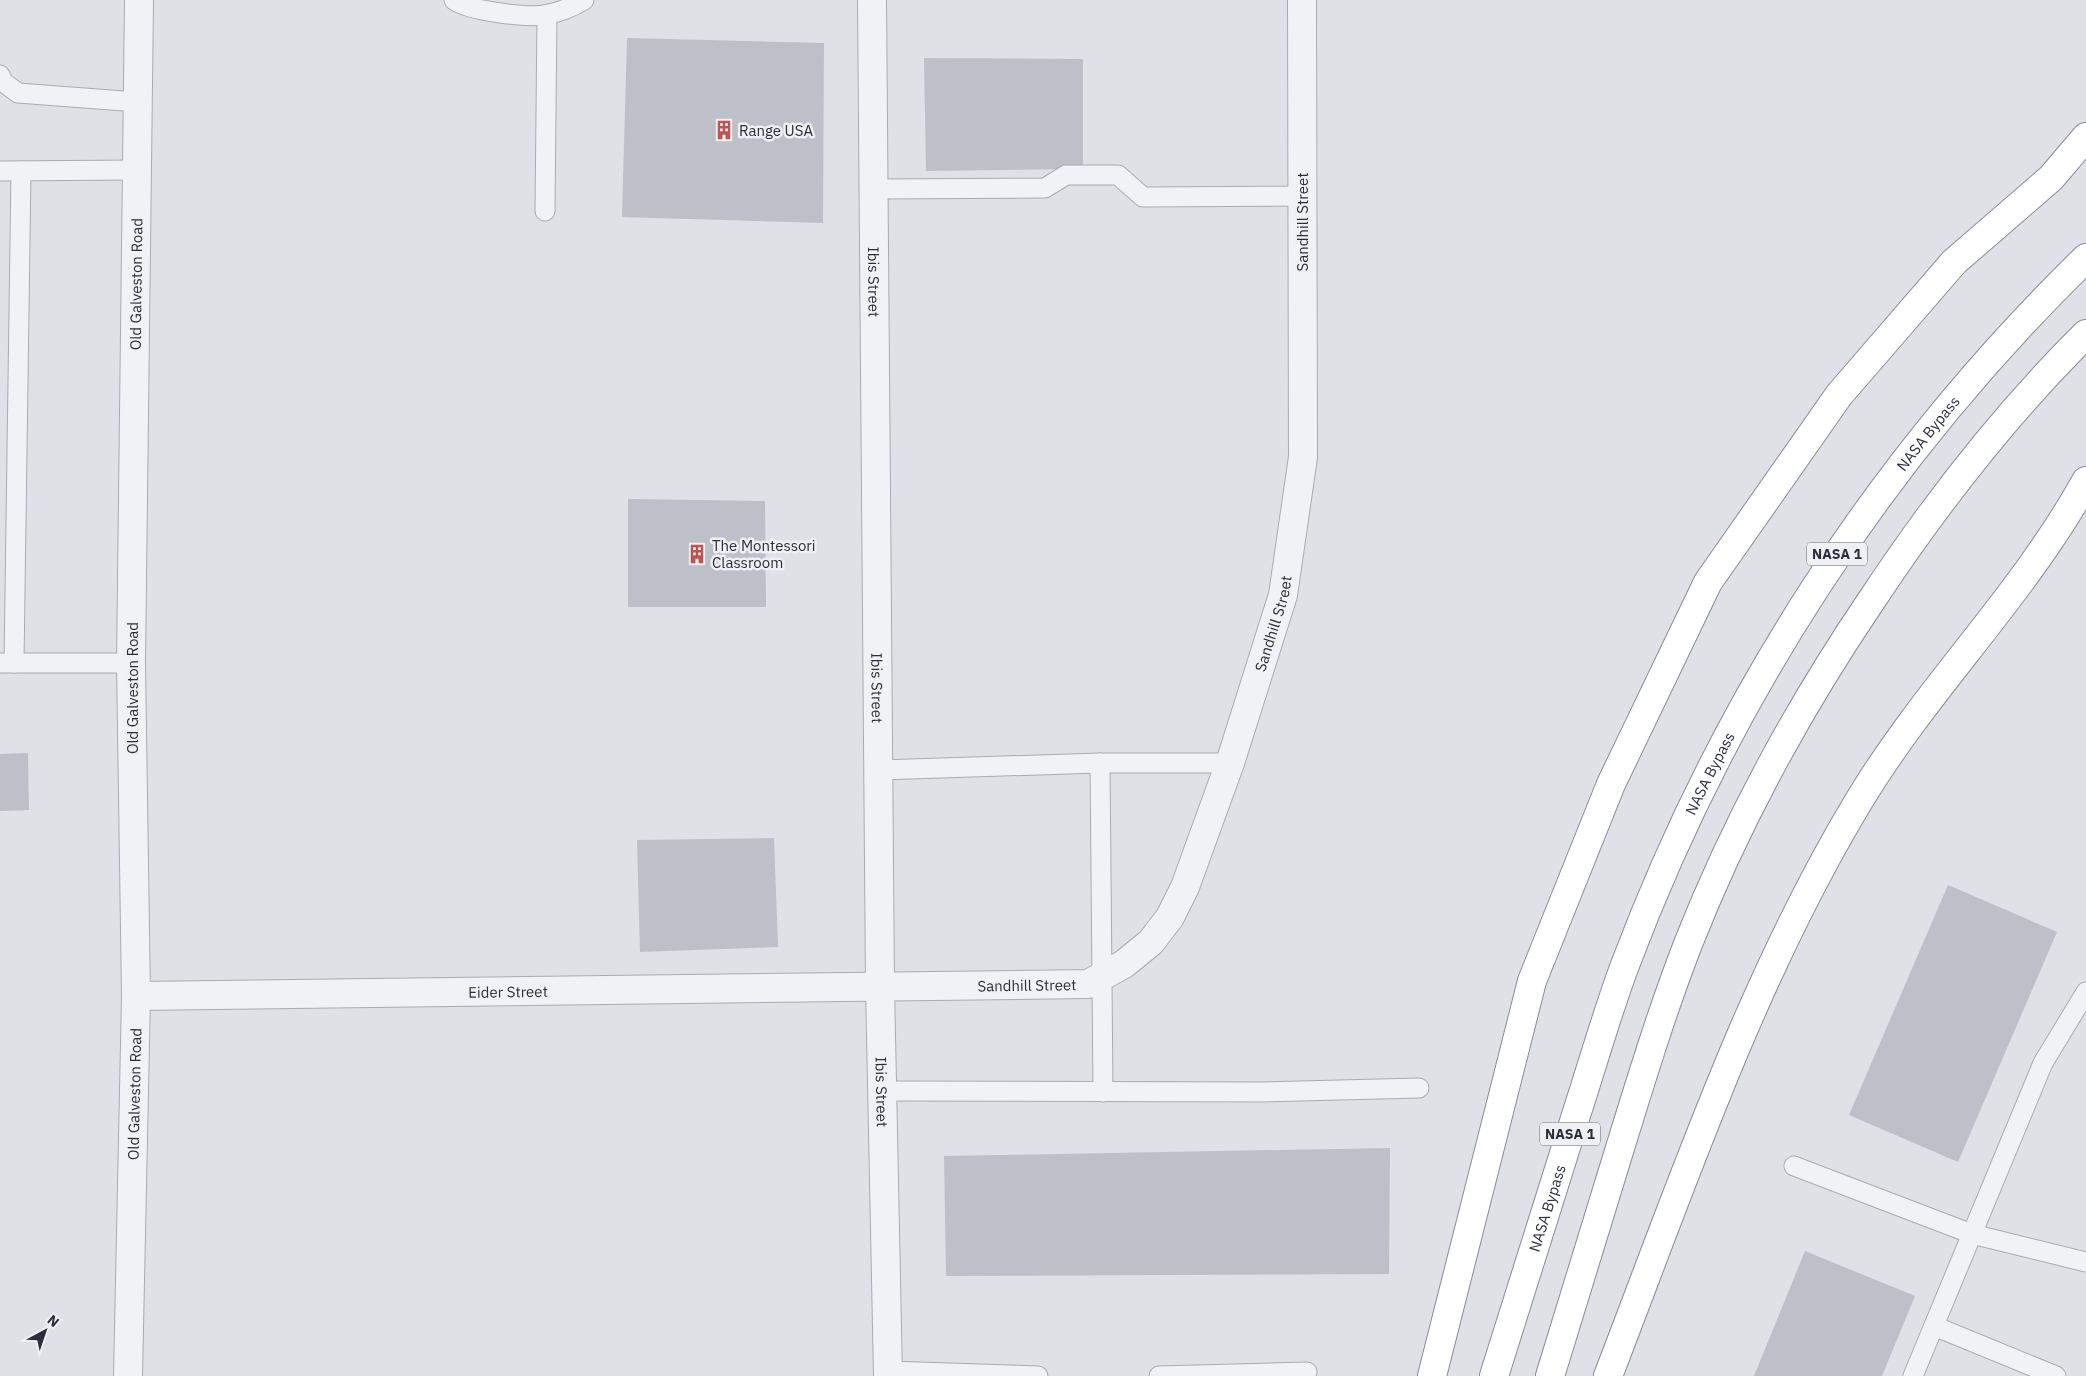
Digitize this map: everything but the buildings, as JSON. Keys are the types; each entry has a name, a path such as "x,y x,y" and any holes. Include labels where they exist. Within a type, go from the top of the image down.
{"highway":[{"path":"1432,1376 1532,981 1611,784 1708,582 1839,395 1954,262 2051,178 2086,136"},
{"name":"NASA Bypass","path":"1494,1376 1624,967 1653,894 1703,782 1730,731 1766,665 1844,543 1883,487 1960,391 2009,336 2086,258"},
{"name":"NASA 1","path":"1550,1376 1646,1065 1701,913 1757,790 1854,624 1923,524 1957,478 2025,398 2086,334"},
{"path":"1608,1376 1739,1041 1779,950 1820,870 1861,798 1901,737 2047,544 2086,481"}],"street":[{"name":"Old Galveston Road","path":"128,1376 136,996 130,663 139,0"},
{"name":"Ibis Street","path":"872,0 880,986 888,1373"},
{"name":"Sandhill Street","path":"880,986 1088,984 1124,964 1151,942 1170,916 1185,887 1230,763 1283,595 1303,457 1302,0"},
{"name":"Eider Street","path":"136,996 880,986"}],"lane":[{"path":"454,0 460,4 494,13 547,15 584,0"},
{"path":"545,211 547,15"},
{"path":"0,75 2,82 18,94 137,102"},
{"path":"0,171 136,170"},
{"path":"21,171 7,664 130,663"},
{"path":"875,189 1045,188 1066,175 1118,175 1143,197 1302,196"},
{"path":"1100,763 1102,1092"},
{"path":"879,770 1100,763 1230,763"},
{"path":"1913,1376 2043,1063 2078,1020 2086,992"},
{"path":"882,1092 1261,1092 1419,1088"},
{"path":"1794,1166 1972,1234 2086,1262"},
{"path":"1934,1326 2014,1368 2056,1376"},
{"path":"1159,1376 1307,1372"},
{"path":"888,1373 1038,1376"}],"place":[{"name":"Range USA","path":"724,130"},
{"name":"The Montessori Classroom","path":"697,554"}]}
